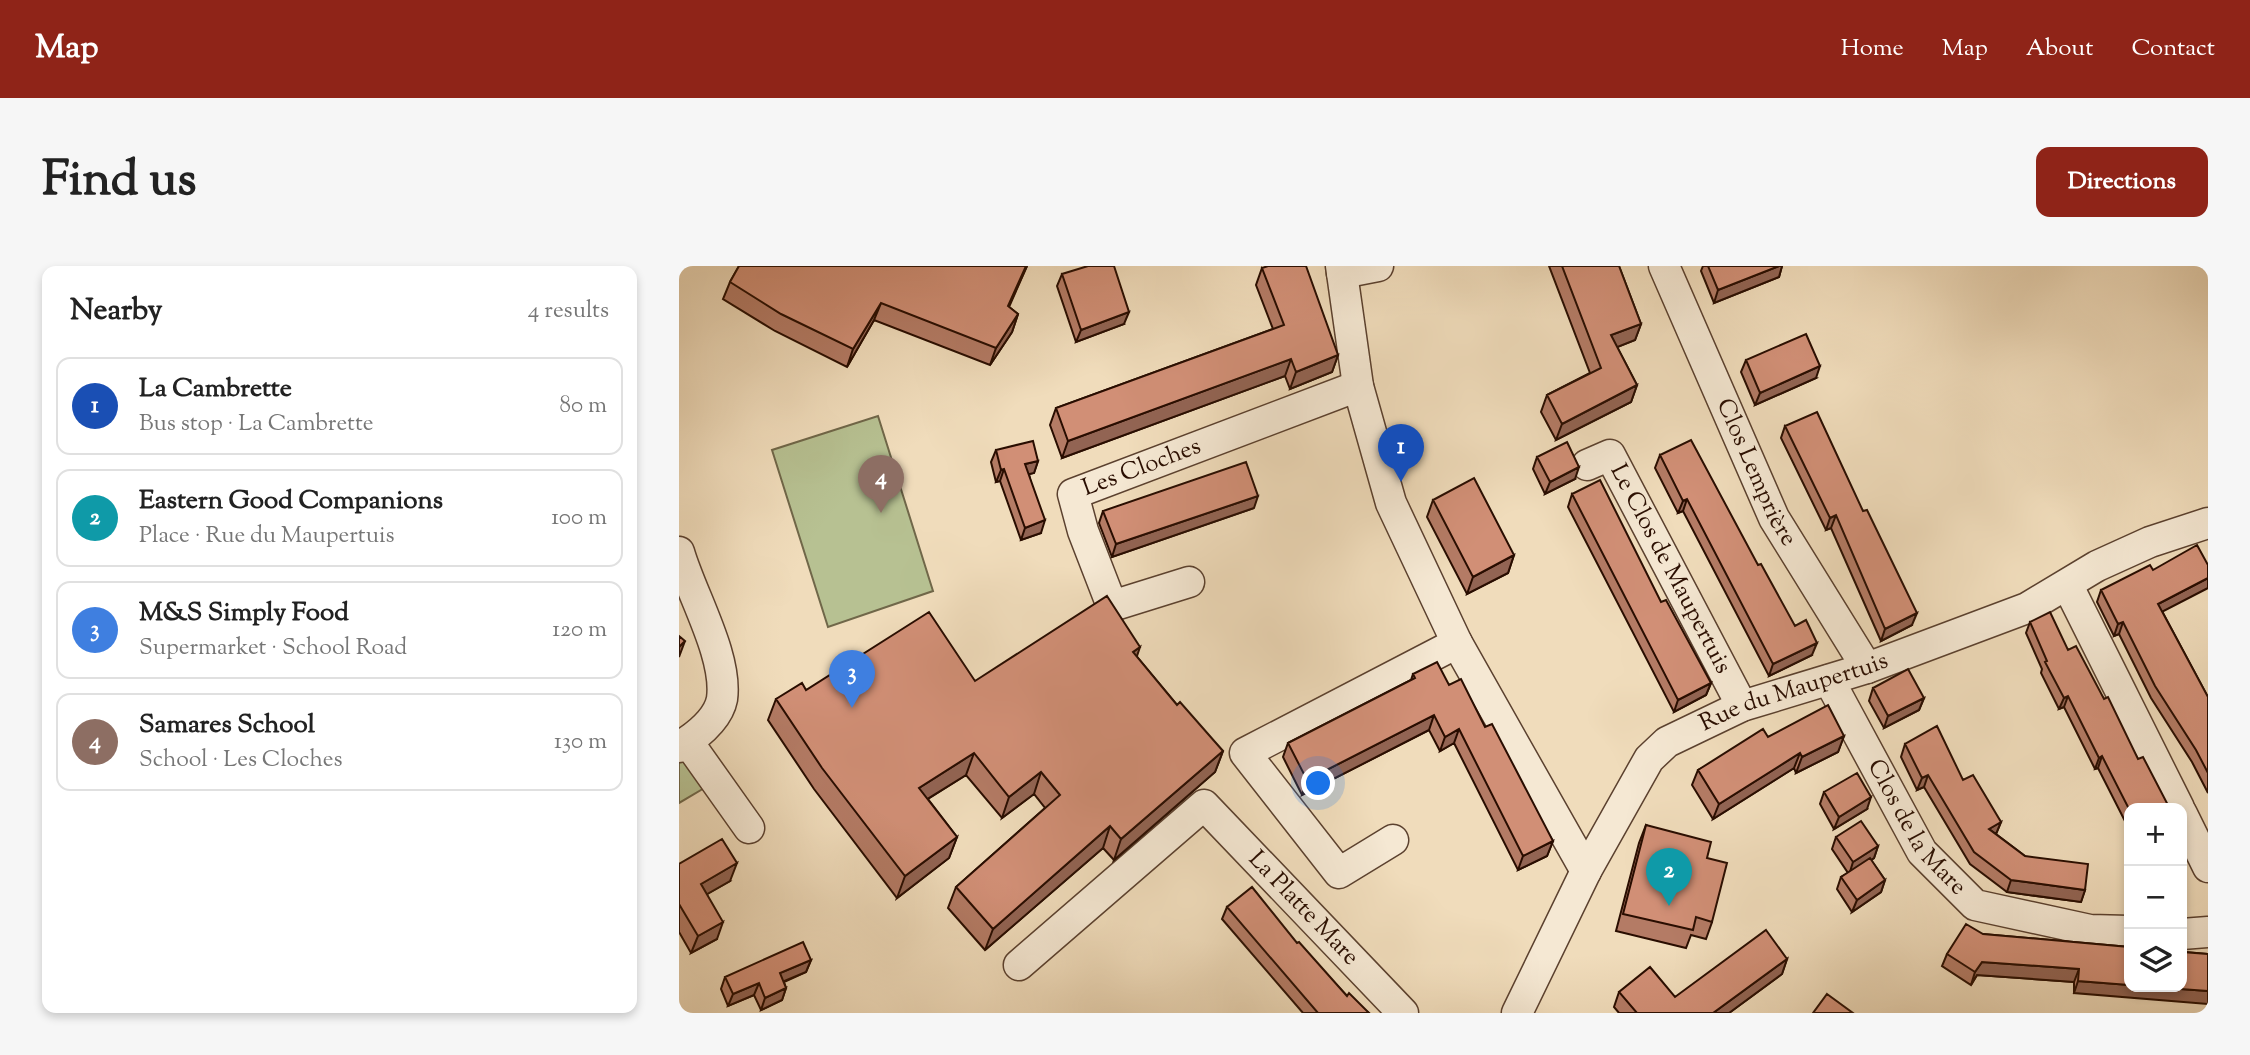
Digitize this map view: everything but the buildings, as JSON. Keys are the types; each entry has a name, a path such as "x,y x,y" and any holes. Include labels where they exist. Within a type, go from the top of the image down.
{"street":[{"path":"1378,266 1342,269 1358,386 1391,503 1457,643 1586,871"},
{"name":"Clos Lemprière","path":"1664,266 1774,518 1867,668"},
{"name":"Les Cloches","path":"1189,582 1112,606 1083,531 1073,494 1358,386"},
{"name":"Le Clos de Maupertuis","path":"1587,466 1610,455 1742,706"},
{"name":"Rue du Maupertuis","path":"1531,1007 1586,871 1649,759 1667,742 1742,706 1867,668 2027,608 2068,586 2097,566 2208,523"},
{"path":"679,552 720,665 722,700 711,721 683,744 749,828"},
{"path":"2068,586 2176,803"},
{"path":"1393,840 1339,873 1245,753 1457,643"},
{"name":"Clos de la Mare","path":"1829,680 1922,852 1975,905 2090,930 2124,932"},
{"name":"La Platte Mare","path":"1019,965 1204,805 1403,1013"},
{"path":"2187,824 2208,867"},
{"path":"2187,934 2208,932"}],"green space":[{"path":"878,416 933,591 828,627 772,450"},
{"path":"679,747 706,787 679,803"}],"place":[{"name":"La Cambrette","path":"1401,482"},
{"name":"Samares School","path":"881,513"},
{"name":"M&S Simply Food","path":"852,708"},
{"name":"Eastern Good Companions","path":"1669,906"}]}
